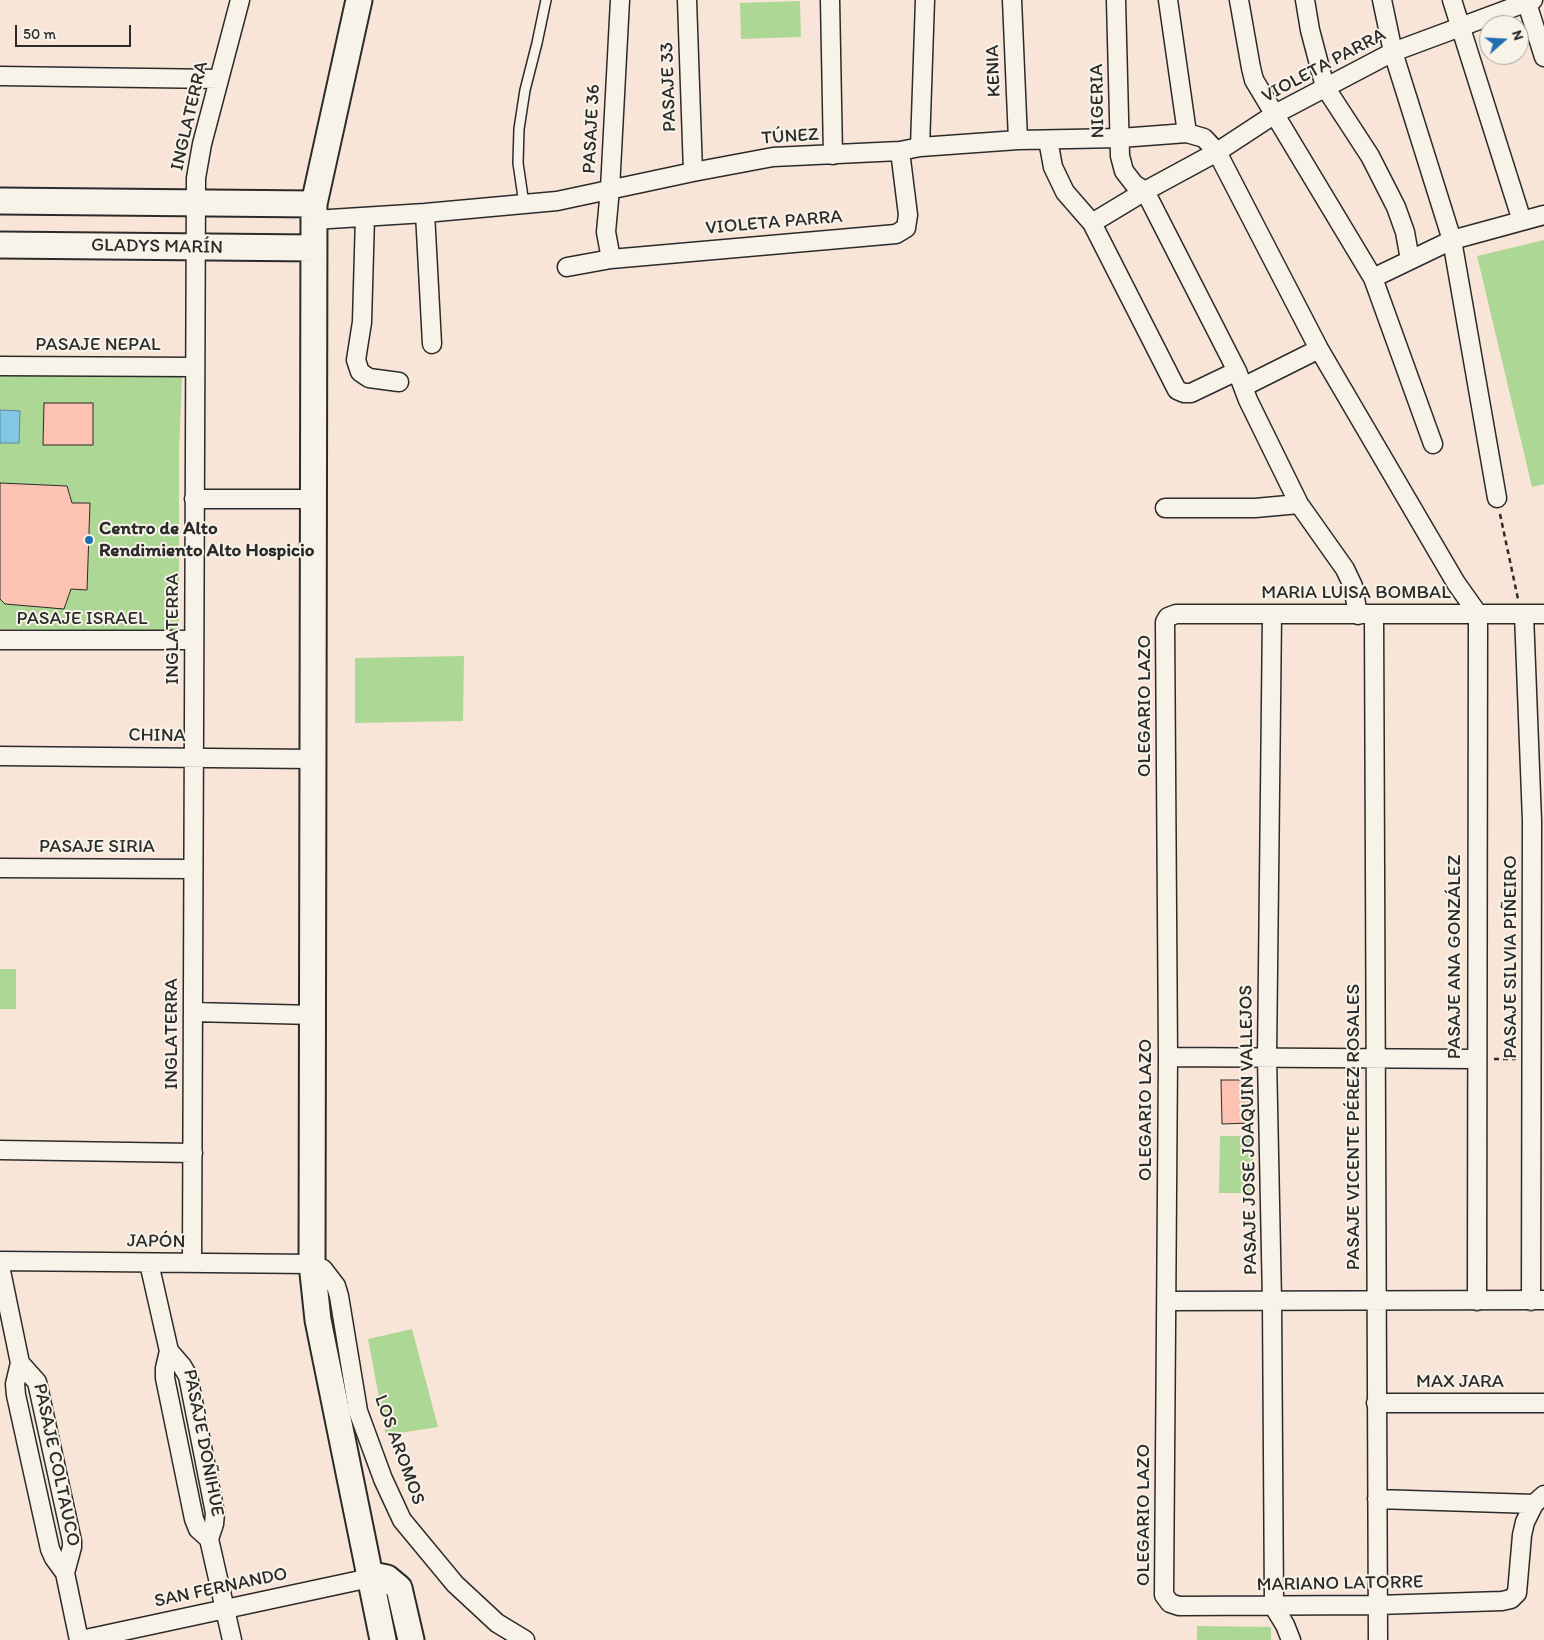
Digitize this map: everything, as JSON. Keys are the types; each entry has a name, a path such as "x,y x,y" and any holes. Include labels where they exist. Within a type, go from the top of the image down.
{"street":[{"name":"INGLATERRA","path":"192,1263 195,203 198,161 240,0"},
{"path":"359,0 314,212 314,1015 312,1264 318,1320 383,1640"},
{"name":"PASAJE 36","path":"611,259 606,232 620,0"},
{"name":"PASAJE 33","path":"687,0 693,172"},
{"path":"830,0 833,155"},
{"path":"920,147 925,0"},
{"name":"KENIA","path":"1012,0 1018,140"},
{"name":"NIGERIA","path":"1116,0 1120,156 1124,171 1134,184 1145,191"},
{"path":"1168,0 1187,133"},
{"path":"1239,0 1254,80 1373,278 1433,444"},
{"path":"1305,0 1310,30 1325,87 1370,156 1396,207 1405,232 1410,260"},
{"path":"1382,0 1392,52 1452,240 1497,498"},
{"path":"1452,0 1522,221"},
{"path":"1529,1 1544,57"},
{"name":"VIOLETA PARRA","path":"1092,223 1145,191 1217,152 1275,114 1392,52 1529,1"},
{"path":"0,76 219,79"},
{"name":"TÚNEZ","path":"314,212 365,217 557,201 773,157 833,155 1018,140 1120,138 1187,133 1204,138 1217,152"},
{"path":"1048,140 1053,167 1065,192 1092,223 1177,390 1191,393 1240,379 1319,349"},
{"name":"VIOLETA PARRA","path":"567,267 611,259 896,234 906,228 908,216 900,150"},
{"path":"1217,152 1319,349 1456,583 1478,614"},
{"name":"PASAJE VICENTE PÉREZ ROSALES","path":"1145,191 1240,379 1298,504 1345,569 1366,614 1375,1059 1378,1640"},
{"path":"0,201 195,203 314,212"},
{"path":"425,213 432,344"},
{"path":"1373,278 1452,240 1544,215"},
{"path":"365,217 362,322 356,360 360,372 369,378 399,382"},
{"name":"GLADYS MARÍN","path":"0,245 314,248"},
{"name":"PASAJE NEPAL","path":"0,366 195,367"},
{"path":"194,499 314,499"},
{"path":"1165,508 1255,508 1298,504"},
{"name":"MARIA LUISA BOMBAL","path":"1168,617 1176,614 1544,614"},
{"name":"PASAJE JOSE JOAQUIN VALLEJOS","path":"1272,614 1267,1057 1272,1301 1274,1607 1285,1625 1291,1640"},
{"name":"PASAJE ANA GONZÁLEZ","path":"1477,1301 1478,614"},
{"name":"PASAJE SILVIA PIÑEIRO","path":"1524,614 1538,820 1538,1300"},
{"name":"OLEGARIO LAZO","path":"1168,617 1165,622 1168,1057 1164,1595 1170,1603"},
{"name":"PASAJE ISRAEL","path":"0,640 194,640"},
{"name":"CHINA","path":"0,756 314,759"},
{"name":"PASAJE SIRIA","path":"0,868 194,869"},
{"path":"193,1012 314,1015"},
{"path":"1168,1057 1476,1059"},
{"path":"0,1150 193,1153"},
{"name":"JAPÓN","path":"0,1261 312,1264"},
{"name":"PASAJE DOÑIHUE","path":"149,1263 169,1351 188,1376 215,1513 209,1539 232,1640"},
{"name":"LOS AROMOS","path":"312,1264 323,1269 330,1277 339,1296 358,1411 383,1479 402,1520 455,1584 497,1623 525,1640"},
{"name":"PASAJE COLTAUCO","path":"0,1266 20,1363 15,1384 16,1395 50,1549 65,1573 80,1640"},
{"path":"1167,1301 1538,1300"},
{"name":"MAX JARA","path":"1376,1403 1544,1403"},
{"path":"1377,1499 1539,1499"},
{"name":"MARIANO LATORRE","path":"1170,1603 1179,1606 1274,1607 1502,1602 1511,1599 1517,1593 1522,1535 1525,1522 1539,1499"},
{"path":"370,1578 377,1576 387,1578 399,1588 411,1640"},
{"name":"SAN FERNANDO","path":"80,1640 370,1578"}],"lane":[{"path":"524,204 518,164 519,130 525,90 538,43 546,0"}],"path":[{"path":"1497,498 1517,598 1524,614"},
{"path":"1476,1059 1538,1058"}],"green space":[{"path":"800,1 801,37 741,39 740,3"},
{"path":"1544,240 1544,484 1532,487 1477,256"},
{"name":"Centro de Alto Rendimiento Alto Hospicio","path":"0,374 115,374 182,377 179,452 179,631 0,629"},
{"path":"464,656 463,721 355,723 355,658"},
{"path":"0,969 16,969 16,1009 0,1009"},
{"path":"1220,1136 1253,1136 1253,1193 1219,1193"},
{"path":"412,1329 438,1427 386,1435 368,1339"},
{"path":"1197,1626 1271,1627 1271,1640 1197,1640"}],"water":[{"path":"0,410 20,411 19,443 0,443"}],"building":[{"path":"44,403 93,403 93,445 43,445"},
{"path":"0,483 67,486 72,503 90,503 87,590 71,589 64,609 5,604 0,599"},
{"path":"1221,1080 1250,1080 1250,1123 1222,1124"}],"place":[{"name":"Centro de Alto Rendimiento Alto Hospicio","path":"89,540"}]}
